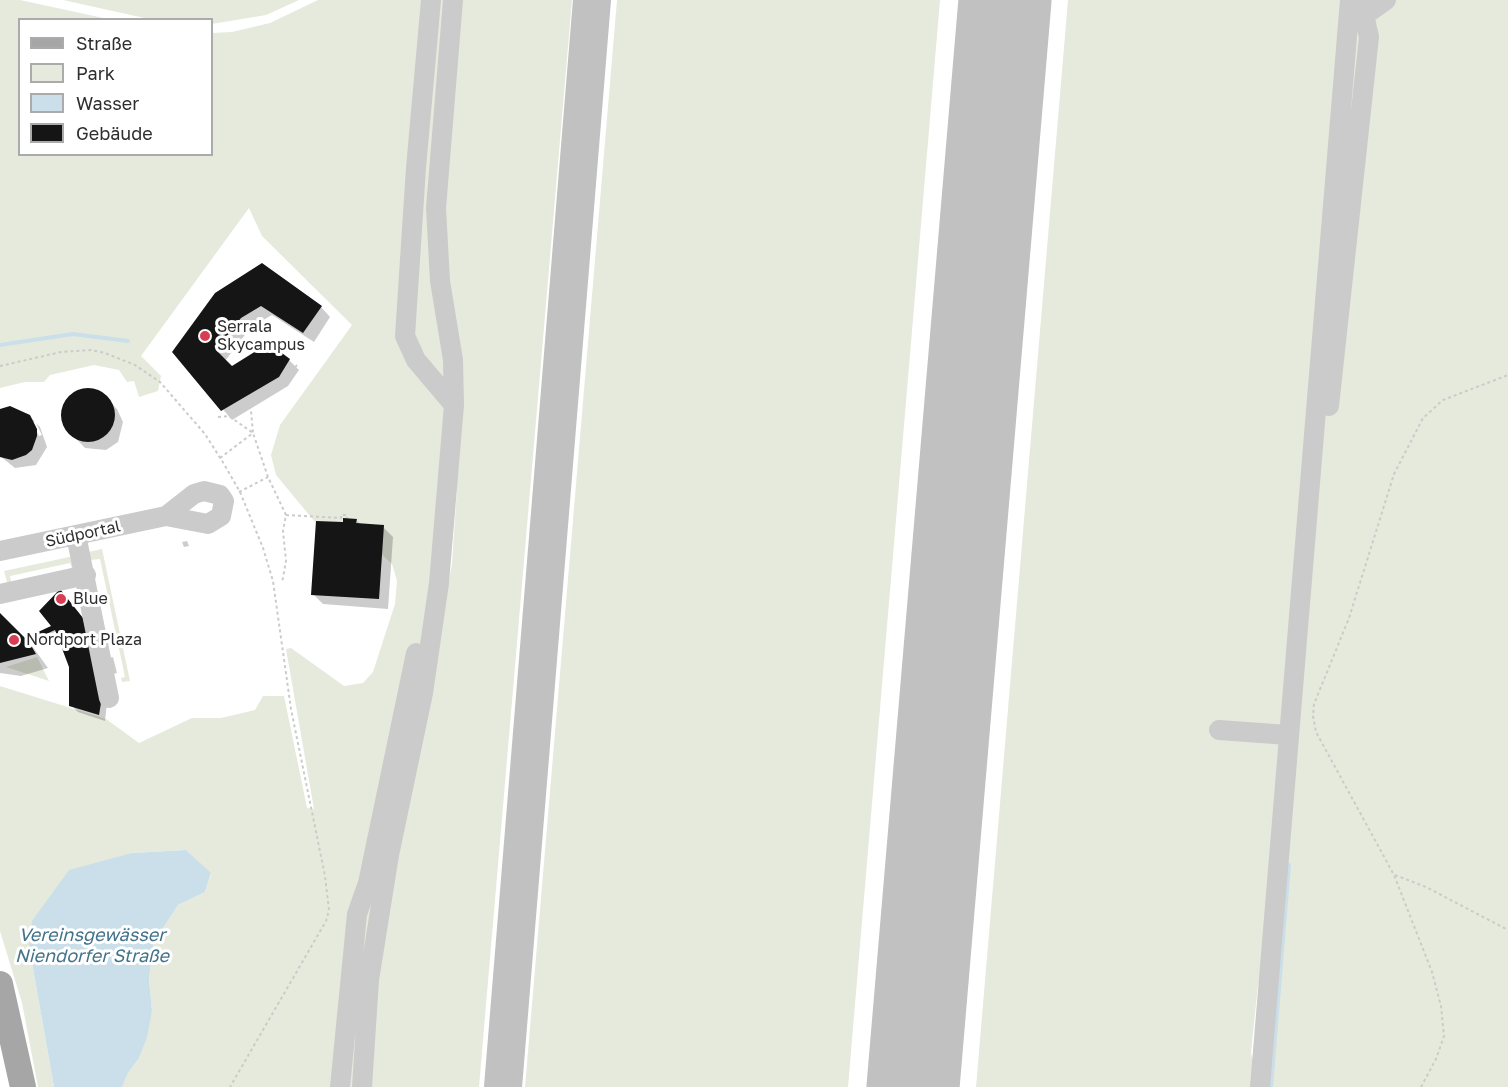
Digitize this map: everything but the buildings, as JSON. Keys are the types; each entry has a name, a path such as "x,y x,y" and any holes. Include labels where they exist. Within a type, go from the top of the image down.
{"main road":[{"path":"0,984 23,1087"}],"street":[{"path":"431,0 416,168 405,336 416,360 454,405"},
{"path":"362,1087 364,1031 375,939 423,693 441,561 454,405 453,360 440,281 436,208 453,0"},
{"path":"1260,1087 1288,735 1296,701 1313,440 1360,9 1386,0"},
{"name":"Südportal","path":"0,551 166,516"},
{"path":"76,535 86,575 109,698"},
{"path":"340,1087 357,914 368,883 434,569 441,561"},
{"path":"1,589 86,575"},
{"path":"1219,730 1288,735"}],"path":[{"path":"0,366 91,350 119,358 160,382 205,434 220,458 240,492 263,548 273,581 291,709 329,910 326,921 230,1087"},
{"path":"218,417 229,416 245,401 284,382 297,365"},
{"path":"1421,1087 1436,1059 1444,1036 1441,1006 1414,920 1395,875 1316,732 1313,716 1314,704 1349,618 1394,474 1423,418 1443,400 1508,375"},
{"path":"245,401 251,411 253,433 268,477 286,515 283,531 286,561 282,582"},
{"path":"229,416 253,433"},
{"path":"220,458 253,433"},
{"path":"232,496 268,477"},
{"path":"286,515 341,518 341,515 347,515 347,518"},
{"path":"1395,875 1426,886 1508,930"}],"green space":[{"path":"0,0 20,0 103,18 18,18 18,156 213,156 213,33 232,32 270,23 318,0 428,0 400,344 445,403 437,561 357,1087 122,1087 128,1073 139,1058 152,1011 149,979 154,942 178,905 205,892 211,874 186,850 132,853 29,946 54,1087 38,1087 22,1003 0,931 0,686 106,719 139,743 192,718 221,718 255,710 263,696 284,696 307,808 314,809 286,649 291,648 344,686 363,683 373,672 395,604 397,581 392,564 376,549 320,528 276,475 271,455 280,425 352,325 262,236 249,208 141,356 161,376 158,391 139,397 134,381 127,382 119,370 94,365 50,375 44,382 25,382 0,388"},
{"path":"63,0 299,0 266,15 213,24 213,18 144,18"},
{"path":"433,0 448,0 431,208 447,363 447,394 406,322"},
{"path":"457,0 572,0 479,1087 367,1087 374,981 452,564 457,488 441,208"},
{"path":"617,0 940,0 848,1087 525,1087"},
{"path":"1068,0 1346,0 1265,966 1258,985 1251,1053 1255,1071 1254,1087 976,1087"},
{"path":"1391,0 1508,0 1508,1087 1264,1087 1357,28"},
{"path":"102,549 130,681 122,682 121,678 125,677 100,559 90,560 88,552"},
{"path":"74,556 73,572 70,563 10,576 12,586 8,586 4,571"},
{"path":"37,657 49,681 6,667"}],"water":[{"name":"Vereinsgewässer Niendorfer Straße","path":"186,850 211,873 205,892 178,905 154,942 149,979 152,1011 147,1037 139,1058 128,1073 122,1087 54,1087 29,946 32,921 69,870 132,853"}],"waterway":[{"path":"0,345 73,334 128,341"},
{"path":"1271,1087 1289,865"}],"taxiway":[{"path":"503,1087 592,0"}],"runway":[{"path":"913,1087 1005,0"}],"place":[{"name":"Serrala Skycampus","path":"205,336"},
{"name":"Blue","path":"61,599"},
{"name":"Nordport Plaza","path":"14,640"}]}
